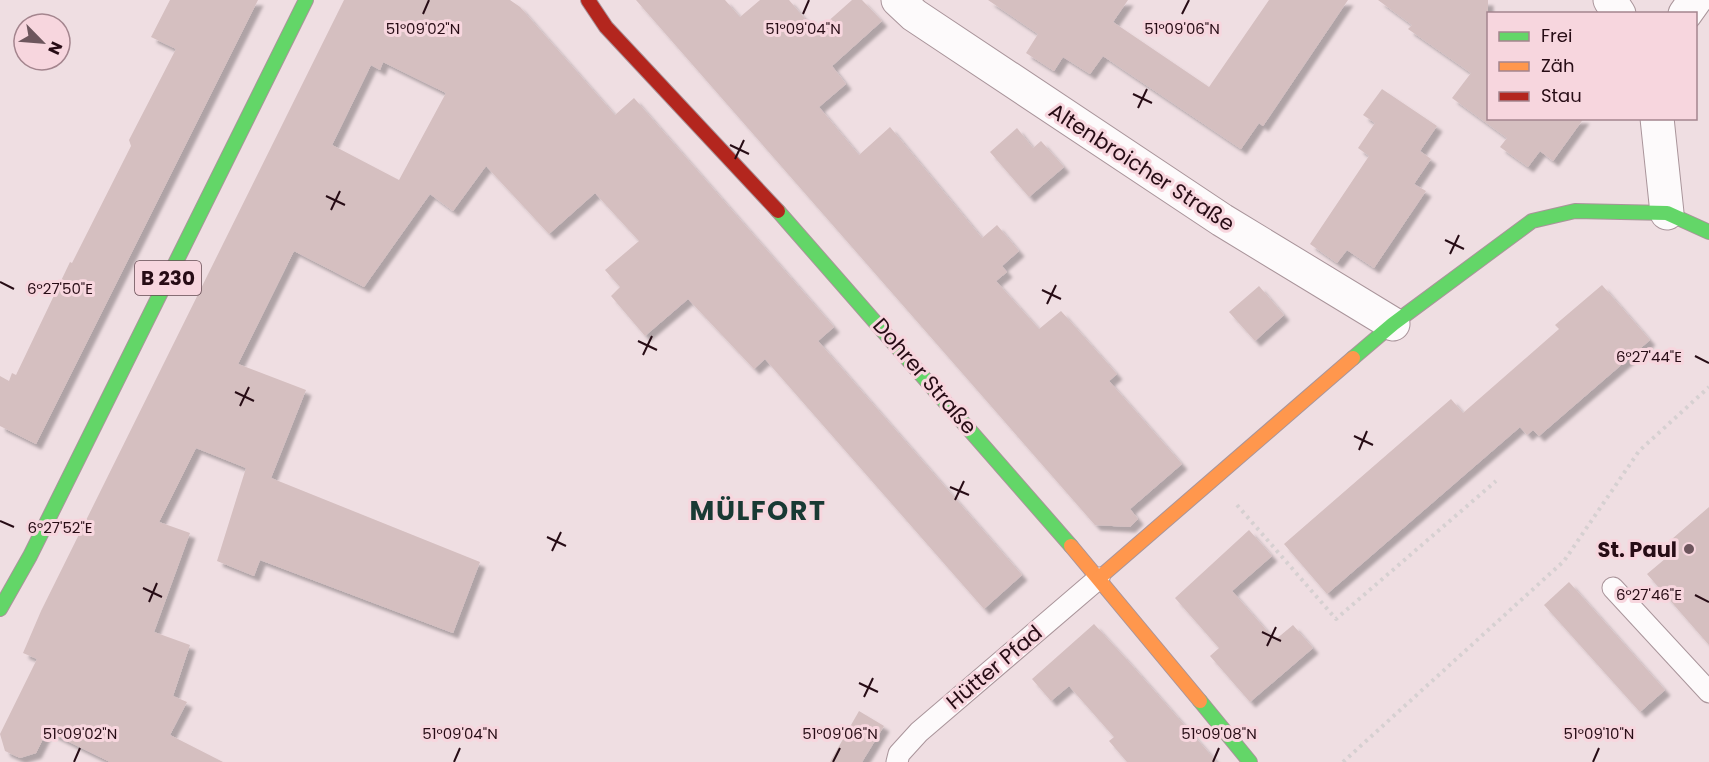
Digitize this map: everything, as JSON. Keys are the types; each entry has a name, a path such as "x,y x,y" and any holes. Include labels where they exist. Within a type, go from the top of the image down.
{"street":[{"name":"B 230","path":"0,609 30,556 306,0"},
{"name":"Dohrer Straße","path":"588,0 606,27 839,277 1099,578 1250,762"},
{"name":"Altenbroicher Straße","path":"898,0 914,15 1222,220 1393,324"},
{"path":"1657,120 1667,213"},
{"path":"1099,578 1393,324 1532,221 1575,211 1667,213 1709,232"}],"lane":[{"name":"Hütter Pfad","path":"897,762 899,754 919,732 1099,578"},
{"path":"1613,588 1709,692"}],"path":[{"path":"1343,762 1564,561 1639,451 1709,387"},
{"path":"1214,479 1336,620 1496,481"}],"building":[{"path":"170,0 258,0 36,444 0,426 0,376 9,381 12,373 16,375 70,262 72,263 131,146 129,140 176,49 151,37"},
{"path":"344,0 510,0 520,7 615,115 634,98 834,327 818,341 1022,575 984,609 765,359 754,369 688,299 645,336 611,296 620,287 605,270 639,241 595,193 549,234 486,166 453,211 430,194 364,287 294,251 238,364 306,390 271,478 480,562 453,633 260,560 254,576 217,561 246,468 196,448 159,522 190,533 154,632 190,645 173,696 187,702 170,735 223,762 110,762 47,731 36,753 20,758 5,751 0,734 37,659 23,653 41,611","holes":["383,62 446,93 399,180 332,145 371,65 380,70"]},
{"path":"636,0 725,0 740,17 760,0 789,0 816,32 852,0 862,0 882,21 832,66 846,84 819,107 859,155 890,127 982,238 997,225 1019,251 1002,266 1007,272 996,281 1039,329 1061,311 1117,374 1109,381 1182,464 1130,509 1138,519 1130,527 1095,525"},
{"path":"988,0 1128,0 1113,22 1209,87 1269,0 1348,0 1263,126 1259,123 1241,149 1103,56 1090,74 1063,57 1054,71 1026,53 1038,34"},
{"path":"1378,0 1488,0 1487,120 1583,120 1553,161 1540,151 1528,167 1500,147 1507,138 1452,98 1471,73 1408,29 1412,25"},
{"path":"1382,89 1437,126 1420,151 1431,159 1414,184 1426,191 1374,268 1347,250 1337,263 1310,244 1369,156 1358,148 1375,123 1363,115"},
{"path":"1017,128 1033,148 1041,141 1064,167 1029,197 990,152"},
{"path":"1602,285 1650,340 1539,436 1533,430 1527,435 1520,427 1327,594 1284,544 1451,399 1463,413 1559,329 1555,325"},
{"path":"1259,286 1284,315 1255,341 1229,312"},
{"path":"1709,507 1709,645 1647,574 1672,553 1665,545"},
{"path":"1249,530 1272,556 1232,591 1275,640 1293,625 1313,648 1250,702 1210,656 1219,648 1175,598"},
{"path":"1569,582 1665,690 1640,712 1544,605"},
{"path":"1094,624 1217,762 1127,762 1109,741 1114,737 1069,686 1051,701 1032,679"},
{"path":"859,711 884,726 862,762 830,762"}],"traffic: fast":[{"path":"0,609 30,556 306,0"},
{"path":"778,211 1071,546"},
{"path":"1353,358 1393,324 1532,221 1575,211 1667,213 1709,232"},
{"path":"1200,701 1250,762"}],"traffic: slow":[{"path":"1099,578 1353,358"},
{"path":"1071,546 1200,701"}],"traffic: jam":[{"path":"588,0 606,27 778,211"}],"place":[{"name":"St. Paul","path":"1689,549"}],"district":[{"name":"MÜLFORT","path":"758,510"}]}
